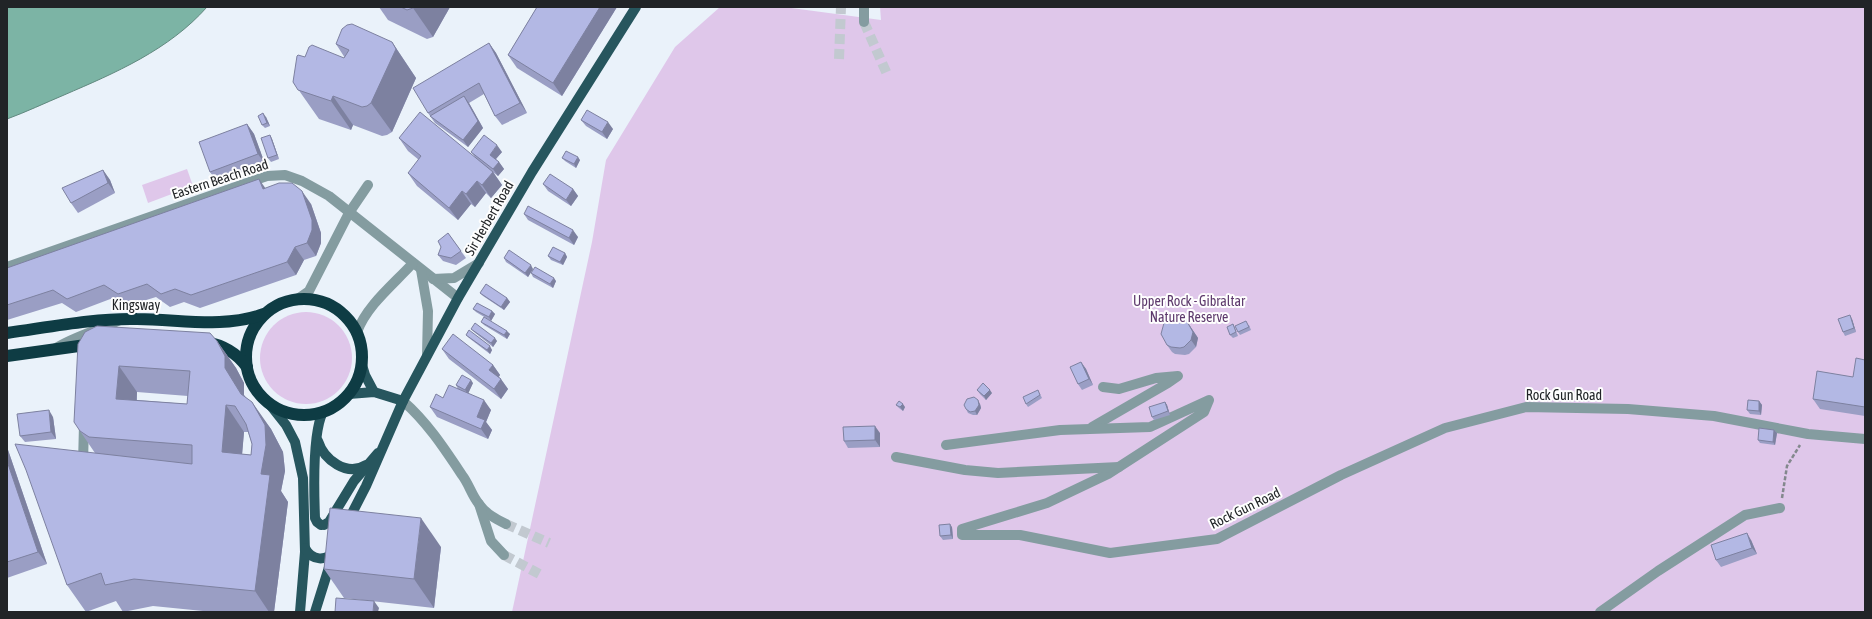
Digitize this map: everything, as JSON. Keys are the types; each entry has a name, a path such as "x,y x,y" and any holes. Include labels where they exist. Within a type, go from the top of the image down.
{"highway":[{"path":"298,298 316,299 333,306 347,317 357,332 362,348 362,365 360,375 349,394 341,402 323,412 314,414 297,415 284,411 267,401 254,386 247,367 247,344 251,332 265,313 281,303 298,298"},
{"name":"Kingsway","path":"7,333 121,319 225,323 253,318 265,313"},
{"path":"191,340 213,343 225,347 233,351 247,367"},
{"path":"7,356 56,348 98,346"}],"main road":[{"name":"Sir Herbert Road","path":"380,450 403,401 458,298 532,172 636,7"},
{"path":"362,365 365,375 374,392"},
{"path":"349,394 374,392 403,401"},
{"path":"267,401 286,425 297,448 303,478 305,548 300,612"},
{"path":"323,412 316,436 315,518 317,522 338,540"},
{"path":"316,436 321,451 332,462 352,469 363,467 368,464"},
{"path":"305,534 312,527 329,522 354,481 380,450"},
{"path":"305,548 307,552 316,558 327,558 338,540 371,474 380,450"},
{"path":"315,612 323,583 338,540"}],"street":[{"path":"864,7 864,22"},
{"name":"Eastern Beach Road","path":"7,267 267,176 285,175 302,181 329,196 458,298"},
{"path":"298,298 309,292 349,213 368,185"},
{"path":"433,279 454,278 479,263"},
{"path":"357,332 362,321 371,308 417,267 428,311 427,355"},
{"path":"56,348 66,342 85,336 121,319"},
{"path":"946,445 1060,430 1090,428 1178,376 1156,378 1118,389 1103,387"},
{"name":"Rock Gun Road","path":"1090,428 1150,427 1209,400 1204,412 1108,474 1047,503 962,529 962,535 1020,535 1110,553 1217,539 1341,475 1445,428 1526,407 1628,409 1714,416 1808,434 1865,439"},
{"path":"403,401 420,416 438,439 470,486 491,541 504,555"},
{"path":"83,466 85,412"},
{"path":"896,457 965,470 998,472 1119,467"},
{"path":"478,504 490,516 506,524"},
{"path":"1600,612 1658,571 1745,515 1780,508"}],"path":[{"path":"1780,508 1787,466 1808,434"}],"green space":[{"name":"Upper Rock - Gibraltar Nature Reserve","path":"720,7 784,7 881,20 880,7 1865,7 1865,612 512,612 592,242 606,160 675,47"},
{"path":"187,169 193,186 148,203 142,185"},
{"path":"306,312 315,313 332,320 344,332 351,349 351,367 344,384 332,396 315,403 306,404 297,403 280,396 268,384 261,367 260,358 261,349 268,332 280,320 297,313"}],"shaded area":[{"path":"7,7 207,7 176,36 140,59 103,78 7,119"}],"building":[{"path":"401,7 413,7 413,8 407,10"},
{"path":"537,7 600,7 553,83 508,55"},
{"path":"352,24 392,42 396,49 371,103 362,107 333,96 331,101 298,90 293,82 297,56 305,57 309,47 312,45 344,58 349,50 336,44 342,29 347,25"},
{"path":"489,43 520,103 495,116 479,83 428,113 413,88"},
{"path":"464,96 478,121 463,140 430,116"},
{"path":"587,110 608,122 602,132 581,120"},
{"path":"420,112 493,172 482,185 477,181 466,194 462,191 449,208 408,173 421,156 399,138"},
{"path":"263,113 267,123 262,125 258,116"},
{"path":"247,124 258,154 210,172 199,142"},
{"path":"270,135 277,155 268,158 261,138"},
{"path":"484,135 497,145 490,155 499,162 493,169 471,152"},
{"path":"566,151 578,157 574,164 562,158"},
{"path":"103,170 108,183 71,203 62,188"},
{"path":"550,174 573,189 566,200 543,184"},
{"path":"259,179 263,189 279,183 292,183 302,191 312,220 312,230 307,243 295,247 287,262 191,295 175,289 161,294 147,284 118,294 104,285 67,299 53,290 7,305 7,268"},
{"path":"528,206 573,230 569,238 524,214"},
{"path":"448,233 461,251 451,258 438,255 441,247 438,241"},
{"path":"553,247 565,253 560,262 548,256"},
{"path":"509,250 531,265 525,273 504,258"},
{"path":"535,267 554,278 550,284 531,273"},
{"path":"486,284 507,298 501,307 480,293"},
{"path":"477,303 492,311 489,317 473,309"},
{"path":"1850,315 1854,328 1843,332 1838,319"},
{"path":"484,317 507,331 504,335 481,322"},
{"path":"1175,317 1186,320 1193,332 1191,340 1184,347 1180,348 1167,345 1161,334 1164,323"},
{"path":"1246,321 1249,327 1238,332 1235,326"},
{"path":"475,323 495,338 491,343 471,329"},
{"path":"1233,324 1236,332 1230,335 1227,327"},
{"path":"97,326 210,333 217,341 225,356 225,368 241,394 252,402 265,425 266,445 261,474 270,475 255,591 134,579 105,585 101,573 67,585 26,470 15,444 192,464 192,445 89,437 80,431 74,422 78,344 85,332","holes":["119,366 190,371 187,404 116,399","226,405 235,406 246,424 252,444 251,455 222,452"]},
{"path":"469,330 490,346 487,350 466,335"},
{"path":"453,334 493,365 489,370 501,379 494,389 442,349"},
{"path":"1856,358 1865,360 1865,407 1813,399 1817,371 1853,377"},
{"path":"1081,362 1089,379 1078,384 1070,367"},
{"path":"462,375 471,380 465,390 456,385"},
{"path":"983,383 990,390 984,396 977,390"},
{"path":"449,385 484,400 477,417 485,420 481,429 430,407 436,394 443,398"},
{"path":"1038,390 1040,395 1026,404 1023,397"},
{"path":"974,397 978,400 979,405 975,411 970,412 964,405 967,399"},
{"path":"1748,400 1759,401 1759,411 1747,410"},
{"path":"899,401 903,404 900,407 896,405"},
{"path":"1165,402 1168,411 1152,417 1149,407"},
{"path":"49,410 51,432 20,436 17,414"},
{"path":"875,426 875,440 844,441 843,427"},
{"path":"1759,428 1774,430 1773,442 1758,440"},
{"path":"7,461 38,552 7,562"},
{"path":"330,508 421,518 414,579 324,569"},
{"path":"950,524 951,535 940,536 939,525"},
{"path":"1747,533 1752,548 1716,560 1711,545"},
{"path":"336,598 374,601 373,612 335,612"}],"tunnel":[{"path":"839,59 841,7"},
{"path":"864,22 887,74"},
{"path":"506,524 549,543"},
{"path":"504,555 543,576"}]}
